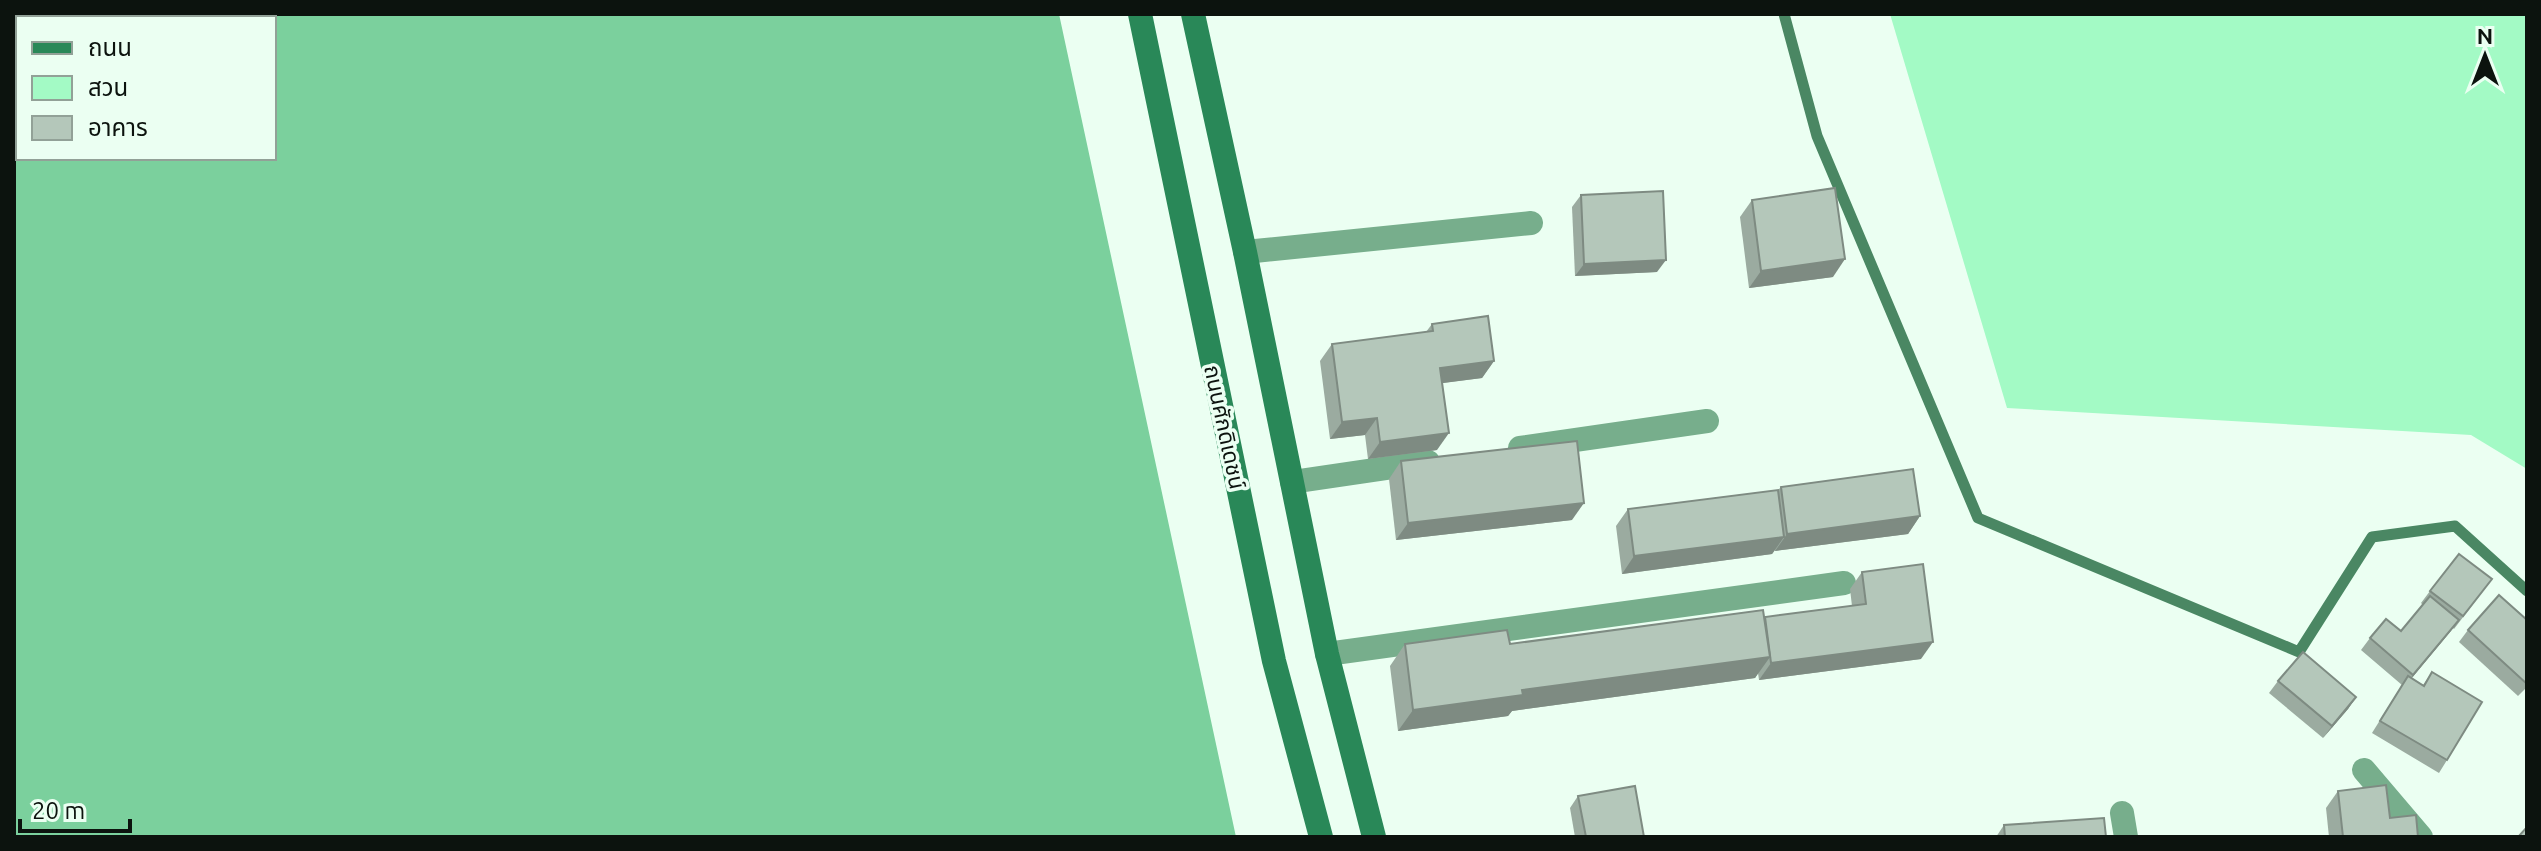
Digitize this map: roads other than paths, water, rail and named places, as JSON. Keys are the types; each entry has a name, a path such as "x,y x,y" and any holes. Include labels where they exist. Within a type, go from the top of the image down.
{"main road":[{"name":"ถนนศักดิเดชน์","path":"1140,14 1274,661 1321,837"},
{"path":"1193,14 1327,654 1374,837"}],"street":[{"path":"1245,252 1531,223"},
{"path":"1492,453 1707,421"},
{"path":"1292,482 1446,459"},
{"path":"1327,654 1844,583"},
{"path":"2364,770 2421,837"}],"waterway":[{"path":"1784,14 1817,136 1978,518 2299,652 2372,537 2455,526 2527,591"}]}
